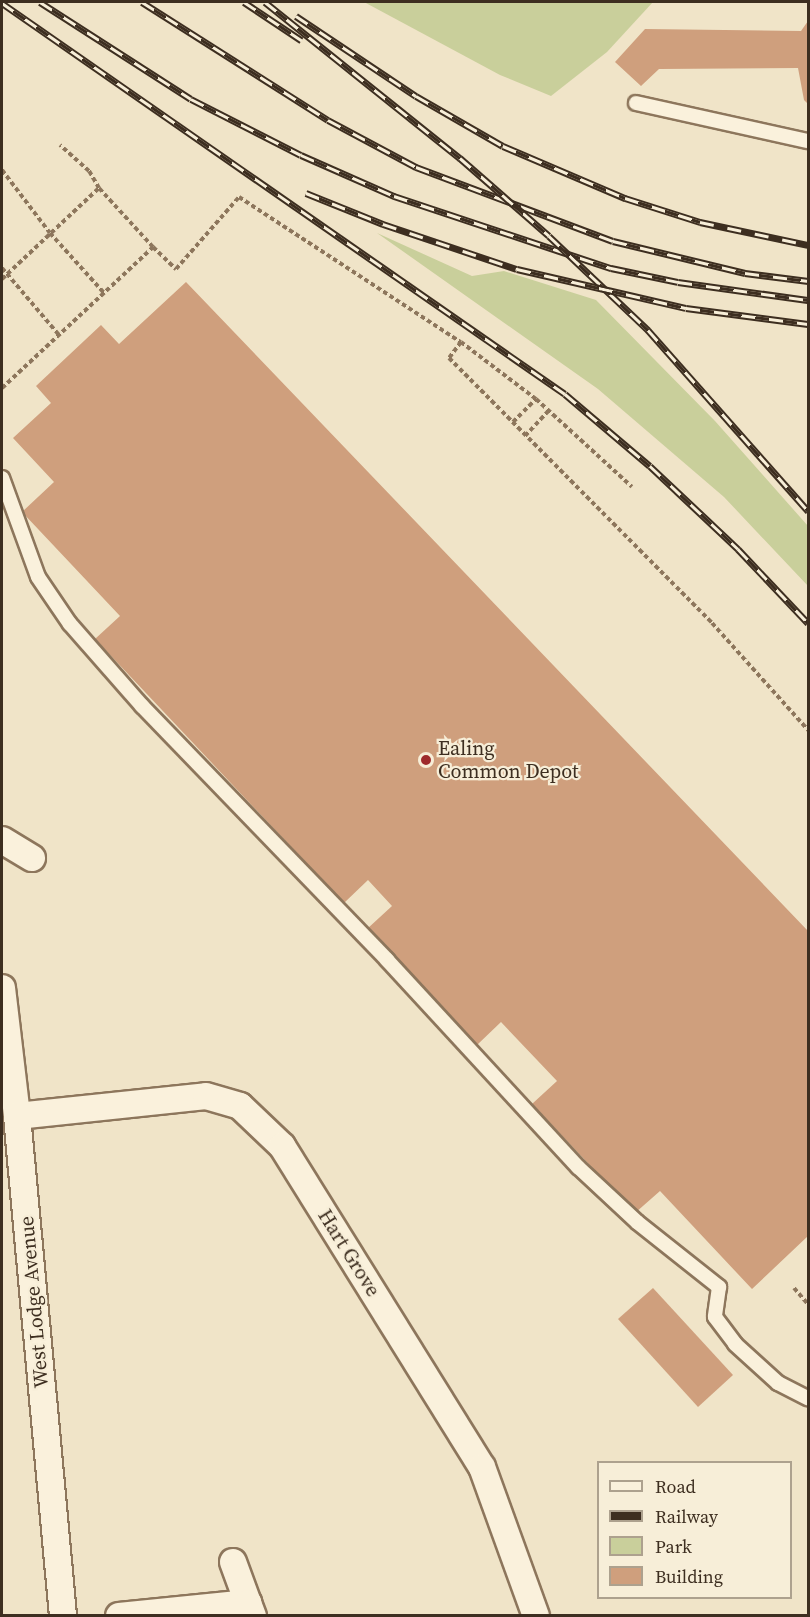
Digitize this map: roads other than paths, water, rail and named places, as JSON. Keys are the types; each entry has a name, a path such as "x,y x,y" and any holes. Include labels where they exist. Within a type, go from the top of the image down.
{"street":[{"path":"3,844 32,858"},
{"name":"West Lodge Avenue","path":"2,988 17,1116 63,1616"},
{"name":"Hart Grove","path":"17,1116 206,1096 240,1106 282,1146 482,1467 536,1616"},
{"path":"119,1616 250,1609 233,1562"}],"lane":[{"path":"636,103 808,141"},
{"path":"2,478 38,577 70,624 142,706 387,960 578,1167 637,1222 719,1287 715,1317 735,1344 777,1383 808,1398"}],"railway":[{"path":"40,2 191,99 301,155 394,196 611,268 678,282 808,300"},
{"path":"142,2 328,120 416,167 613,241 745,273 808,281"},
{"path":"244,2 301,40"},
{"path":"265,2 460,158 549,236 648,330 808,511"},
{"path":"2,3 565,394 650,466 738,549 808,623"},
{"path":"296,16 416,96 503,146 625,198 700,222 808,245"},
{"path":"306,193 383,224 517,269 686,308 808,324"}],"place":[{"name":"Ealing Common Depot","path":"426,760"}]}
